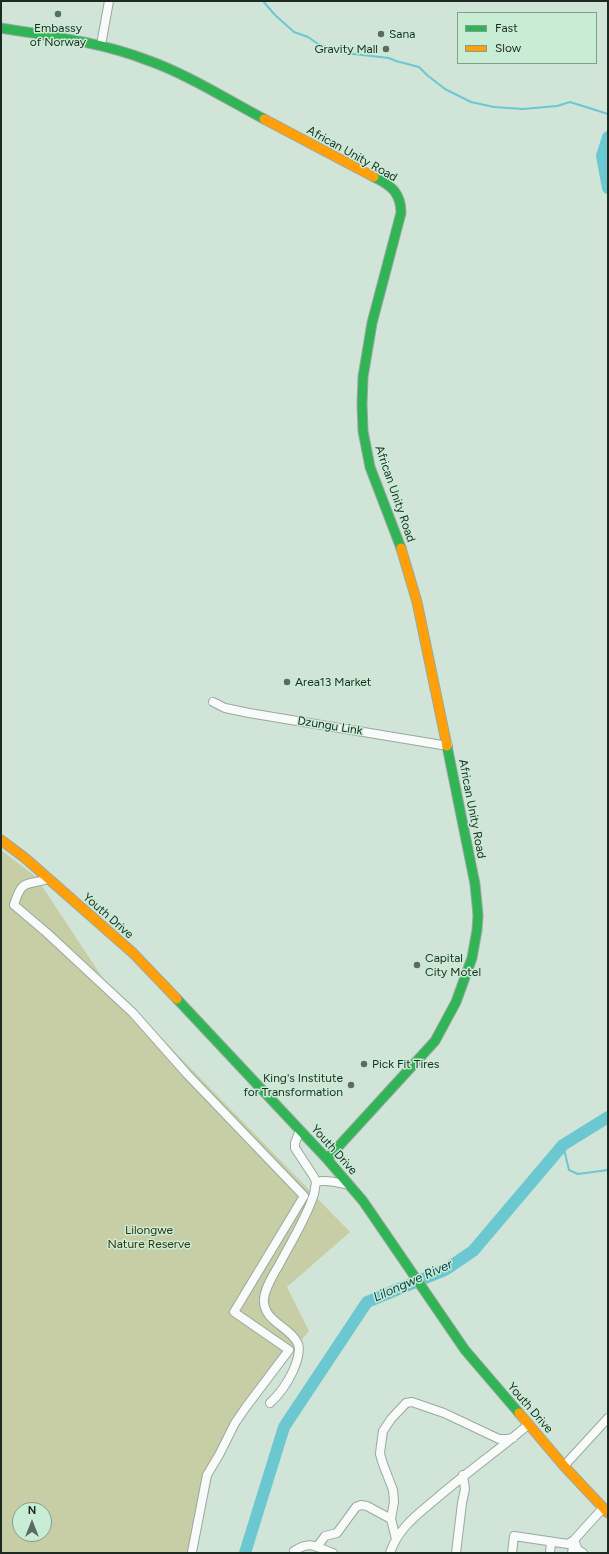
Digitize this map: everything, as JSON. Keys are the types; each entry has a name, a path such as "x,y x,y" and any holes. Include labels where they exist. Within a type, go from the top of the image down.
{"street":[{"path":"101,45 109,1"},
{"name":"African Unity Road","path":"1,28 101,45 147,58 388,184 400,198 402,210 401,218 366,352 362,389 363,432 370,465 414,590 448,746 476,898 477,930 471,957 452,1013 435,1041 327,1159"},
{"name":"Dzungu Link","path":"213,702 225,708 249,713 448,746"},
{"name":"Youth Drive","path":"1,840 48,879 133,954 162,982 327,1159 351,1186 374,1217 397,1253 465,1350 564,1466 606,1511"},
{"path":"48,879 28,882 22,886 14,905 47,933 133,1013 187,1074 304,1196 234,1312 289,1350 246,1407 207,1475 192,1552"},
{"path":"270,1403 280,1395 287,1385 298,1354 298,1345 293,1337 268,1312 264,1299 273,1276 312,1201 316,1182 310,1170 295,1148 295,1143 300,1130"},
{"path":"316,1182 323,1180 351,1186"},
{"path":"396,1538 391,1519 394,1502 393,1490 380,1454 383,1431 391,1419 409,1402 444,1413 499,1439 507,1440 513,1438"},
{"path":"564,1466 608,1418"},
{"path":"390,1553 396,1538 414,1516 463,1475 513,1438 529,1424"},
{"path":"456,1553 465,1489 463,1475"},
{"path":"317,1547 325,1536 337,1533 356,1507 361,1505 367,1506 391,1519"},
{"path":"512,1553 514,1536 568,1544 606,1511"},
{"path":"572,1553 574,1540"},
{"path":"574,1540 578,1550 582,1553"},
{"path":"550,1553 551,1542"},
{"path":"294,1551 303,1545 309,1544 333,1553"}],"green space":[{"name":"Lilongwe Nature Reserve","path":"1,850 36,877 102,977 350,1232 287,1287 309,1331 233,1421 206,1475 189,1553 1,1553"}],"waterway":[{"path":"263,1 275,15 294,32 308,37 318,44 344,53 389,58 419,67 445,89 471,102 494,107 523,109 557,106 570,102 608,114"},
{"name":"Lilongwe River","path":"608,137 602,156 608,188"},
{"name":"Lilongwe River","path":"245,1553 284,1427 367,1302 445,1270 473,1251 563,1145 608,1117"},
{"path":"563,1145 569,1170 578,1174 608,1170"}],"traffic: fast":[{"path":"1,28 75,40 129,54 177,72 264,119"},
{"path":"374,177 394,190 401,206 401,213 372,323 363,377 363,431 370,467 401,548"},
{"path":"327,1159 435,1041 456,1002 472,958 478,915 475,884 447,746"},
{"path":"177,999 327,1159 363,1201 465,1350 519,1413"}],"traffic: slow":[{"path":"264,119 374,177"},
{"path":"401,548 417,602 447,746"},
{"path":"1,840 25,858 133,953 177,999"},
{"path":"519,1413 564,1466 608,1513"}],"place":[{"name":"Embassy of Norway","path":"58,14"},
{"name":"Sana","path":"381,34"},
{"name":"Gravity Mall","path":"386,49"},
{"name":"Area13 Market","path":"287,682"},
{"name":"Capital City Motel","path":"417,965"},
{"name":"Pick Fit Tires","path":"364,1064"},
{"name":"King's Institute for Transformation","path":"351,1085"}]}
